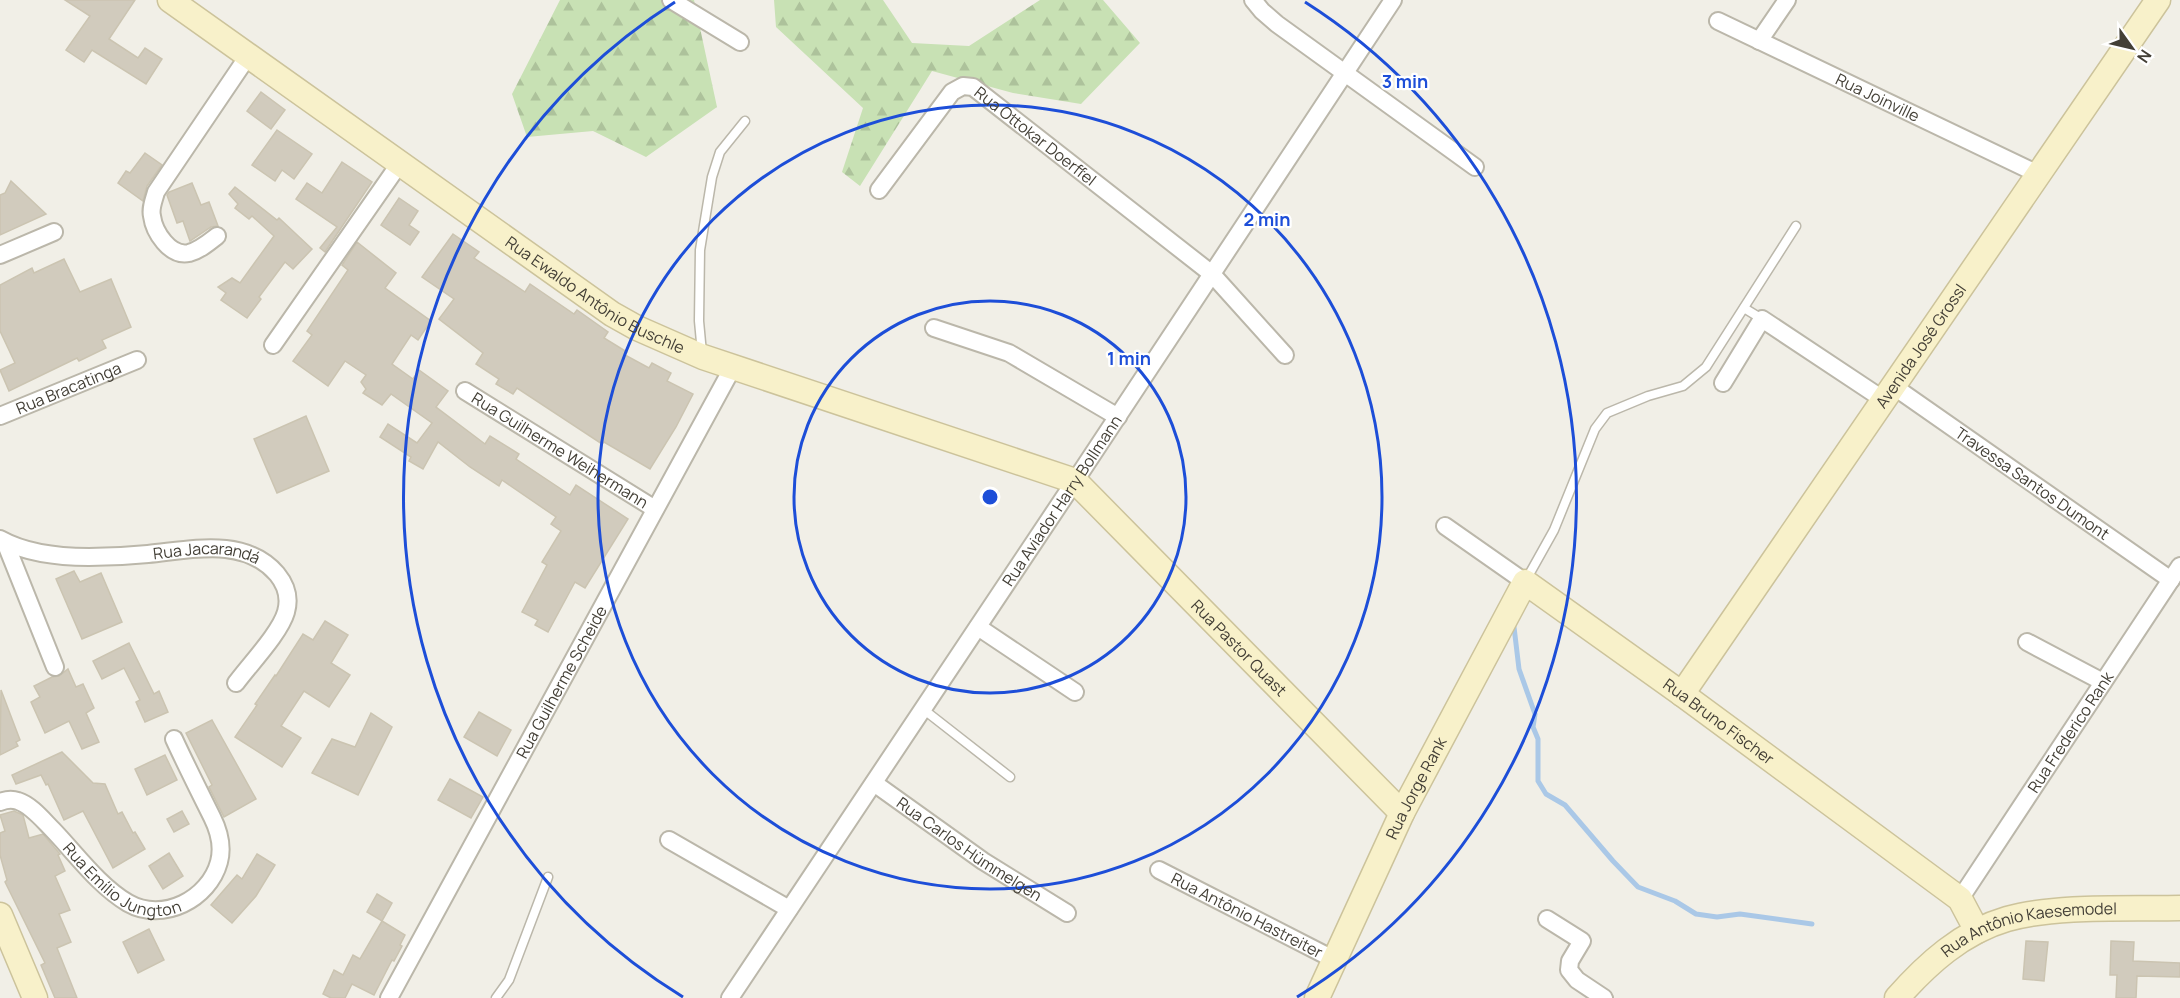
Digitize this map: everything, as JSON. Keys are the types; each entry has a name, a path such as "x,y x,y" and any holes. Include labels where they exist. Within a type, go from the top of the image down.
{"street":[{"name":"Rua Ewaldo Antônio Buschle","path":"170,0 612,314 652,335 703,357 1075,481"},
{"path":"671,0 740,42"},
{"path":"1253,0 1277,24 1475,166"},
{"name":"Rua Aviador Harry Bollmann","path":"730,998 1393,0"},
{"path":"1759,40 1787,0"},
{"name":"Avenida José Grossl","path":"1682,694 2158,0"},
{"name":"Rua Joinville","path":"1718,21 2038,174"},
{"path":"217,236 201,248 187,253 178,253 167,245 157,231 151,215 156,192 248,56"},
{"name":"Rua Ottokar Doerffel","path":"879,190 952,92 963,86 973,87 1212,274"},
{"path":"273,345 400,163"},
{"path":"0,255 54,232"},
{"path":"1212,274 1284,355"},
{"path":"1723,383 1762,319"},
{"name":"Travessa Santos Dumont","path":"1762,319 1888,393 2175,573"},
{"path":"934,328 1009,353 1118,417"},
{"name":"Rua Bracatinga","path":"0,416 137,360"},
{"name":"Rua Guilherme Scheide","path":"389,998 733,367"},
{"name":"Rua Guilherme Weihermann","path":"465,391 656,509"},
{"name":"Rua Pastor Quast","path":"1075,481 1402,813"},
{"name":"Rua Bruno Fischer","path":"1445,526 1682,694 1960,898 1977,931"},
{"path":"2,540 55,667"},
{"name":"Rua Jacarandá","path":"2,540 53,555 85,558 219,547 237,550 257,559 275,572 284,584 288,599 279,627 236,683"},
{"name":"Rua Frederico Rank","path":"1960,898 2175,573"},
{"name":"Rua Jorge Rank","path":"1317,998 1402,813 1525,582"},
{"path":"978,627 1075,692"},
{"path":"2027,642 2103,682"},
{"name":"Rua Emílio Jungton","path":"0,802 16,800 27,805 101,880 129,903 145,910 160,911 176,908 189,901 208,883 220,860 221,844 216,826 174,739"},
{"name":"Rua Carlos Hümmelgen","path":"874,783 982,861 1067,913"},
{"path":"669,840 789,909"},
{"name":"Rua Antônio Hastreiter","path":"1159,870 1335,960"},
{"name":"Rua Antônio Kaesemodel","path":"1897,998 1930,963 1952,946 1977,931 2006,920 2041,912 2180,908"},
{"path":"1547,919 1582,941 1570,961 1569,970 1577,980 1604,998"},
{"path":"2,926 13,955 35,998"}],"lane":[{"path":"703,357 699,321 700,250 712,177 720,152 745,121"},
{"path":"1525,582 1554,530 1594,429 1607,413 1648,396 1683,386 1706,367 1796,226"},
{"path":"1744,308 1762,319"},
{"path":"923,709 1010,777"},
{"path":"496,998 509,980 548,877"}],"green space":[{"path":"560,0 694,0 717,107 646,157 593,131 527,137 512,94"},
{"path":"774,0 883,0 912,43 969,46 1040,0 1103,0 1140,43 1081,104 1013,93 932,71 860,186 842,172 863,108 776,27"}],"building":[{"path":"65,0 135,0 109,39 138,58 145,48 162,59 146,84 92,50 84,62 66,50 90,16"},
{"path":"261,92 285,110 271,129 247,111"},
{"path":"277,130 312,154 294,179 282,170 275,181 252,165"},
{"path":"145,153 162,165 147,186 143,201 118,183 126,171 130,173"},
{"path":"342,162 372,182 325,252 320,248 337,227 296,199 307,183 322,193"},
{"path":"11,181 46,214 0,235 0,195 5,193"},
{"path":"192,183 201,205 209,202 218,226 211,227 190,241 183,221 177,223 167,195 169,192"},
{"path":"235,187 277,220 279,218 312,249 293,269 285,262 259,297 261,299 247,318 221,300 226,293 218,287 232,278 240,283 274,236 252,216 249,219 235,208 238,204 229,194"},
{"path":"399,198 418,211 409,225 419,232 410,245 381,225"},
{"path":"453,234 479,252 474,258 525,292 530,284 574,314 577,310 608,332 604,338 627,352 625,355 649,368 652,363 671,373 667,381 693,394 650,469 604,442 602,444 517,388 513,394 496,384 499,379 476,364 483,353 439,319 454,299 422,277"},
{"path":"357,242 396,273 385,288 431,321 418,340 411,335 392,364 413,379 419,370 448,391 436,407 485,444 490,436 519,454 516,459 570,495 576,485 628,519 585,588 575,582 548,632 535,625 538,620 522,612 547,565 542,562 561,531 551,524 556,517 502,480 499,486 438,442 423,469 409,461 411,457 380,437 388,424 417,443 432,423 391,394 382,405 363,393 366,389 361,382 366,375 345,361 328,386 293,361 312,335 307,331 348,270 342,265"},
{"path":"64,259 80,292 111,279 131,327 102,340 106,348 79,361 77,358 9,391 0,370 15,363 0,331 0,285 32,268 34,273"},
{"path":"306,416 329,471 277,493 254,439"},
{"path":"74,571 80,582 101,573 122,622 82,639 56,579"},
{"path":"325,621 348,635 331,663 350,675 329,707 304,691 281,726 301,738 282,767 235,737 303,634 313,640"},
{"path":"129,643 154,694 159,691 168,712 145,722 136,702 140,700 124,668 102,679 93,661"},
{"path":"68,669 76,687 83,684 94,708 86,713 99,742 82,749 69,721 45,733 31,702 40,697 34,686 59,676"},
{"path":"1,690 20,740 16,742 18,746 0,755"},
{"path":"479,712 511,730 497,756 464,737"},
{"path":"371,713 392,727 358,795 312,773 332,739 355,747"},
{"path":"212,720 256,799 224,817 209,787 212,785 186,733"},
{"path":"62,752 93,783 105,784 118,814 122,812 145,849 113,868 83,811 64,820 48,784 46,785 41,775 16,784 12,775"},
{"path":"165,755 177,780 147,795 135,769"},
{"path":"450,779 483,797 471,818 438,800"},
{"path":"14,811 23,815 29,838 43,834 60,854 58,855 65,871 55,876 70,910 59,914 71,942 57,948 77,998 55,998 41,965 45,963 5,882 7,880 0,855 0,833 5,831 0,815"},
{"path":"182,811 189,824 174,832 167,819"},
{"path":"169,853 183,876 163,889 149,866"},
{"path":"257,854 275,865 256,896 232,923 211,905 237,875 242,879"},
{"path":"377,894 392,903 382,921 367,912"},
{"path":"382,921 405,935 400,945 402,946 374,995 352,984 345,998 331,998 323,994 334,970 343,975 353,955 360,959"},
{"path":"149,929 164,960 138,973 123,942"},
{"path":"2026,941 2048,942 2044,981 2023,979"},
{"path":"2111,941 2134,942 2133,961 2180,963 2180,977 2137,976 2136,998 2116,998 2117,975 2110,975"}],"waterway":[{"path":"1514,627 1519,669 1535,714 1533,727 1538,739 1538,781 1546,794 1565,805 1638,887 1675,901 1696,914 1717,917 1740,914 1812,924"}]}
